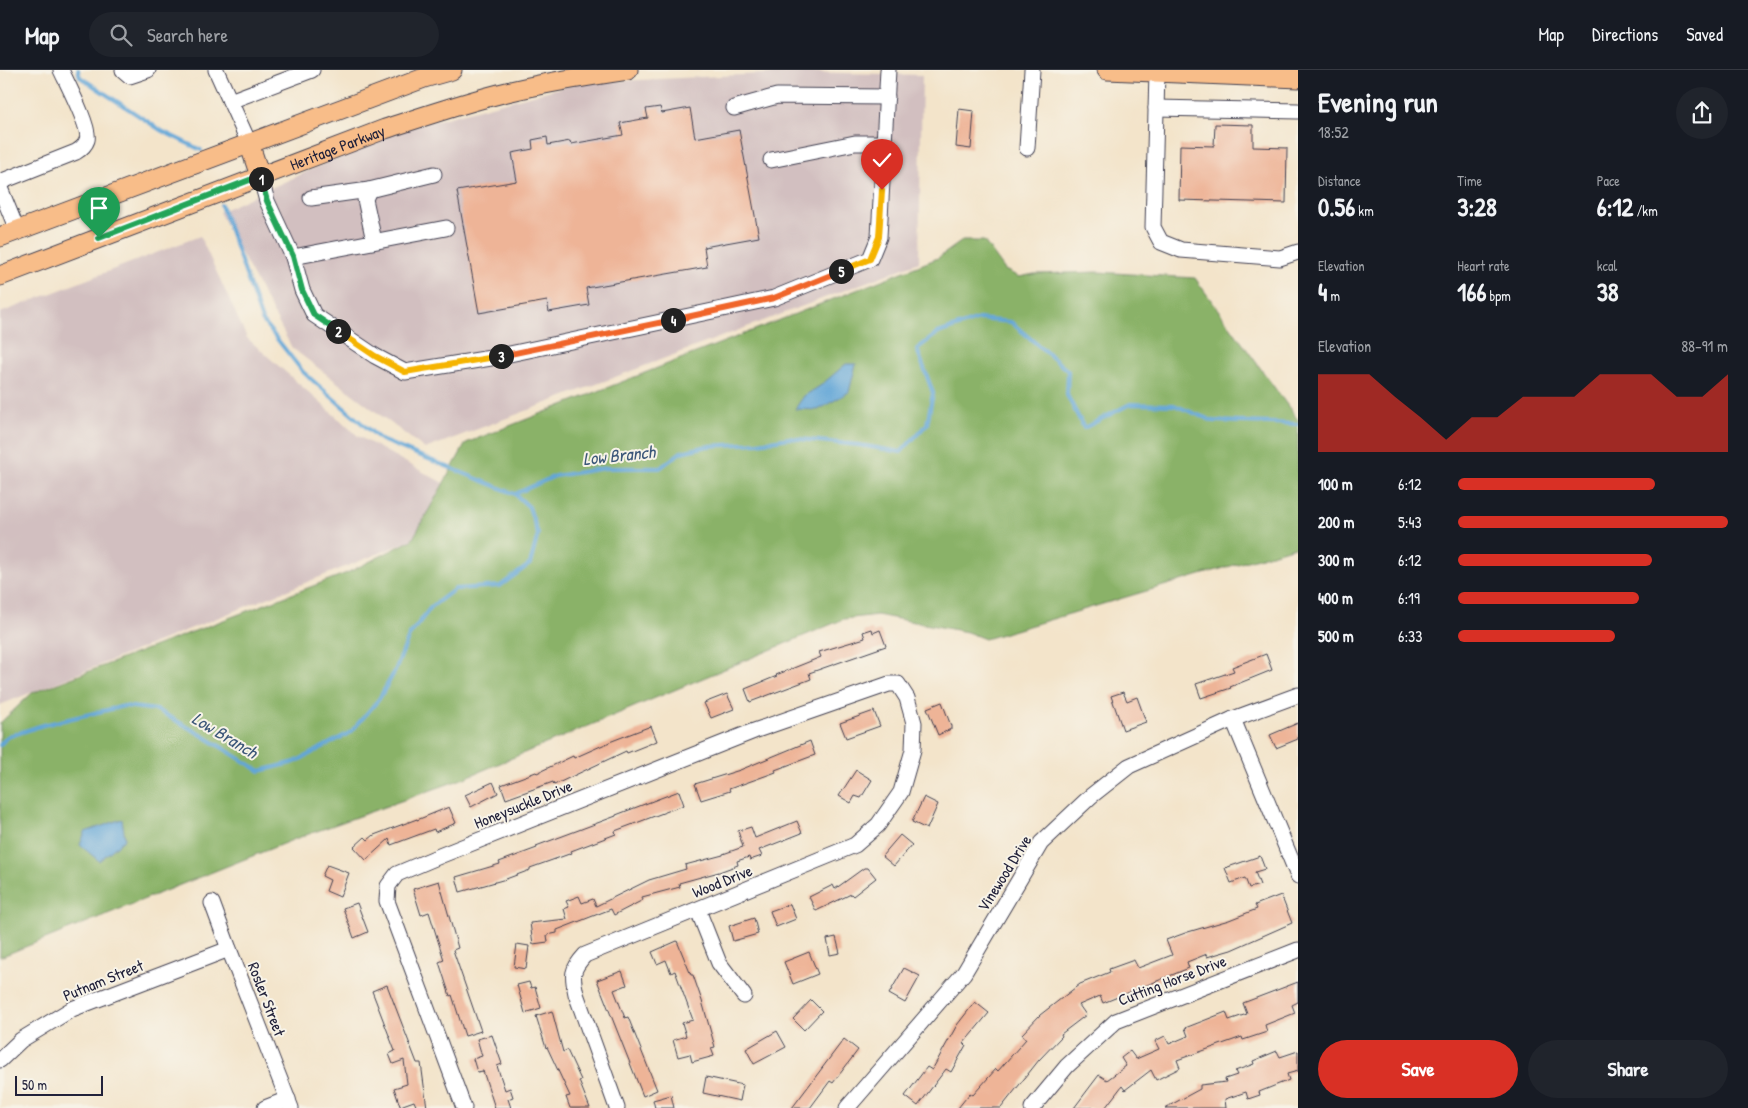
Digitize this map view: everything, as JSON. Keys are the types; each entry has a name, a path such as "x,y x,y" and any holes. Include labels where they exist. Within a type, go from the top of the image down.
{"main road":[{"path":"9,234 248,143 424,78 452,70"},
{"name":"Heritage Parkway","path":"0,276 385,129 449,108 507,92 567,79 628,70"},
{"path":"1107,70 1298,78"},
{"path":"248,143 260,176"}],"street":[{"path":"0,182 76,152 83,147 87,140 86,126 61,70"},
{"path":"123,70 130,76 148,70"},
{"path":"216,70 248,143"},
{"path":"230,101 283,75 312,70"},
{"path":"260,176 267,201 293,256 302,290 314,315 375,356 405,372 491,358 774,298 870,259 879,237 888,70"},
{"path":"1027,148 1032,70"},
{"path":"1157,72 1153,227 1161,242 1181,250 1280,258 1298,252"},
{"path":"734,108 777,96 887,98"},
{"path":"1156,108 1298,112"},
{"path":"772,160 855,143 884,143"},
{"path":"311,198 369,190 434,174"},
{"path":"0,188 9,234"},
{"path":"369,190 366,199 374,241"},
{"path":"293,256 446,228"},
{"name":"Honeysuckle Drive","path":"464,1108 387,900 388,886 397,874 754,731 889,684 898,684"},
{"name":"Wood Drive","path":"618,1108 576,994 572,976 576,965 585,955 855,845 878,825 901,792 913,750 913,716 907,698 898,684"},
{"name":"Vinewood Drive","path":"847,1108 964,973 1042,843 1091,796 1129,766 1233,719 1298,695"},
{"path":"1233,719 1298,876"},
{"name":"Rosler Street","path":"212,903 289,1104"},
{"path":"698,910 719,963 744,996"},
{"name":"Putnam Street","path":"0,1060 21,1040 72,1010 229,949"},
{"name":"Cutting Horse Drive","path":"1032,1108 1067,1066 1116,1021 1298,950"},
{"path":"265,1108 289,1104"}],"shaded area":[{"path":"805,72 922,75 919,262 425,449 292,348 219,212 393,132 578,83"},
{"path":"200,236 247,338 358,436 443,483 412,540 0,705 0,313"}],"green space":[{"path":"962,241 984,241 1005,270 1019,277 1034,274 1098,272 1195,278 1298,420 1298,546 985,639 967,632 877,615 844,619 462,779 295,839 0,957 0,723 32,693 347,573 412,540 466,443 938,258"}],"water":[{"path":"846,364 856,364 849,392 818,410 795,409 804,396 820,386"},
{"path":"122,819 125,839 99,861 80,845 85,832"}],"building":[{"path":"660,107 662,113 690,108 695,138 739,130 759,237 704,247 707,267 586,288 589,305 549,312 547,301 479,313 457,191 517,181 512,153 533,149 532,140 547,137 548,145 570,141 571,144 623,135 620,123 648,118 646,109"},
{"path":"959,109 974,111 971,149 956,147"},
{"path":"1215,124 1253,125 1253,147 1287,148 1286,203 1179,200 1180,145 1214,146"},
{"path":"872,629 873,633 880,630 886,646 809,673 811,679 750,702 745,689 821,657 819,652 865,638 863,632"},
{"path":"1266,654 1272,670 1231,688 1201,698 1196,684 1234,671 1232,667"},
{"path":"1123,692 1127,701 1137,697 1146,722 1123,730 1111,696"},
{"path":"727,694 734,709 711,718 704,703"},
{"path":"942,702 951,729 938,735 927,708"},
{"path":"874,711 880,726 846,738 840,723"},
{"path":"1298,723 1298,739 1276,748 1270,735"},
{"path":"651,726 657,741 627,753 626,751 554,785 553,782 506,799 501,785 537,773 573,756 574,758"},
{"path":"810,741 815,755 729,789 730,791 701,800 695,784 740,770"},
{"path":"856,770 872,780 861,798 855,796 851,803 839,796"},
{"path":"493,782 498,793 471,807 465,795"},
{"path":"679,791 684,805 615,831 616,834 530,868 530,870 460,892 456,877 500,864 499,862 537,848 536,846"},
{"path":"924,797 938,804 927,829 912,822"},
{"path":"449,807 456,823 435,832 434,829 391,845 389,839 366,860 354,847 365,837 368,840 374,835"},
{"path":"797,821 802,833 759,850 762,856 750,860 749,857 737,861 738,865 679,883 680,887 642,897 643,900 614,915 611,909 557,930 557,933 547,935 548,942 533,944 530,923 567,919 564,909 569,907 566,901 579,896 582,903 593,899 596,906 649,880 686,869 685,865 723,855 743,847 738,831 751,827 755,838"},
{"path":"900,835 912,845 894,866 882,856"},
{"path":"1260,856 1265,869 1255,872 1260,885 1249,888 1245,878 1231,883 1225,868"},
{"path":"327,865 349,873 340,897 326,891 330,880 322,876"},
{"path":"864,868 868,868 876,878 853,896 851,894 816,911 809,897 833,885 835,889"},
{"path":"439,881 458,948 453,950 481,1031 465,1036 439,962 444,960 429,912 421,915 413,889"},
{"path":"1281,895 1292,923 1231,950 1207,957 1207,954 1187,962 1189,968 1103,1003 1100,996 1079,1005 1086,1015 1061,1034 1062,1036 1039,1060 1001,1108 958,1108 970,1093 973,1095 996,1069 998,1071 1026,1039 1022,1034 1040,1015 1080,984 1110,972 1109,969 1134,960 1138,968 1172,955 1166,940 1229,920 1257,909 1255,905"},
{"path":"357,903 368,932 354,938 343,908"},
{"path":"790,904 796,919 776,927 770,911"},
{"path":"754,918 758,934 733,941 729,926"},
{"path":"836,937 840,953 830,955 827,939"},
{"path":"677,941 691,975 693,975 715,1047 711,1048 714,1056 692,1062 690,1054 678,1057 673,1040 686,1036 682,1023 693,1020 675,971 671,973 666,960 657,964 652,952"},
{"path":"517,944 529,946 526,969 514,967"},
{"path":"809,952 818,974 793,984 784,962"},
{"path":"904,968 920,976 905,1003 889,994"},
{"path":"622,971 627,985 614,990 625,1018 628,1017 657,1090 643,1096 597,980"},
{"path":"529,982 531,988 535,987 541,1008 525,1013 517,985"},
{"path":"1298,982 1298,1002 1292,1005 1295,1013 1265,1025 1267,1032 1243,1040 1242,1037 1177,1060 1180,1068 1156,1080 1151,1070 1125,1090 1122,1086 1105,1108 1074,1108 1099,1075 1107,1080 1126,1066 1121,1058 1130,1051 1136,1059 1159,1049 1155,1041 1165,1036 1169,1044 1188,1036 1185,1028 1226,1012 1229,1020 1247,1014 1243,1003"},
{"path":"387,985 417,1063 421,1063 427,1108 417,1108 414,1101 400,1106 394,1088 407,1084 404,1060 393,1064 389,1054 395,1051 372,991"},
{"path":"811,1000 822,1011 804,1030 793,1019"},
{"path":"975,1002 989,1013 963,1044 966,1045 951,1072 946,1069 918,1106 905,1096 927,1067 932,1070 957,1025"},
{"path":"552,1011 563,1052 567,1050 581,1080 579,1081 590,1108 570,1108 566,1097 570,1096 546,1048 536,1016"},
{"path":"777,1031 786,1047 754,1064 746,1049"},
{"path":"492,1035 502,1064 497,1066 505,1090 510,1088 513,1097 508,1099 511,1108 495,1108 483,1071 477,1072 473,1059 482,1056 477,1039"},
{"path":"844,1039 858,1050 833,1083 830,1081 810,1108 792,1108"},
{"path":"1277,1051 1280,1057 1298,1051 1298,1071 1287,1074 1289,1080 1259,1092 1260,1095 1248,1099 1246,1092 1225,1099 1226,1108 1165,1108 1200,1089 1200,1085 1226,1082 1225,1079 1237,1075 1235,1071 1254,1064 1253,1061"},
{"path":"706,1077 743,1085 740,1101 703,1093"},
{"path":"671,1095 674,1108 655,1108 653,1100"}],"waterway":[{"path":"78,70 80,77 162,131 201,150"},
{"path":"221,205 262,320 303,372 381,440 515,494"},
{"name":"Low Branch","path":"0,745 7,737 43,725 124,706 157,710 260,771 295,762 351,732 379,699 395,671 409,636 431,607 455,589 500,586 530,564 538,534 529,507 515,494 555,476 606,468 660,468 681,452 708,446 758,443 789,438 859,445 901,452 927,424 933,393 917,349 938,333 979,319 1011,322 1068,371 1067,395 1084,428 1130,404 1174,405 1213,421 1298,424"}],"route":[{"path":"99,238 260,176 267,201 293,256 302,290 314,315 375,356 405,372 491,358 774,298 870,259 879,237 882,190"}]}
